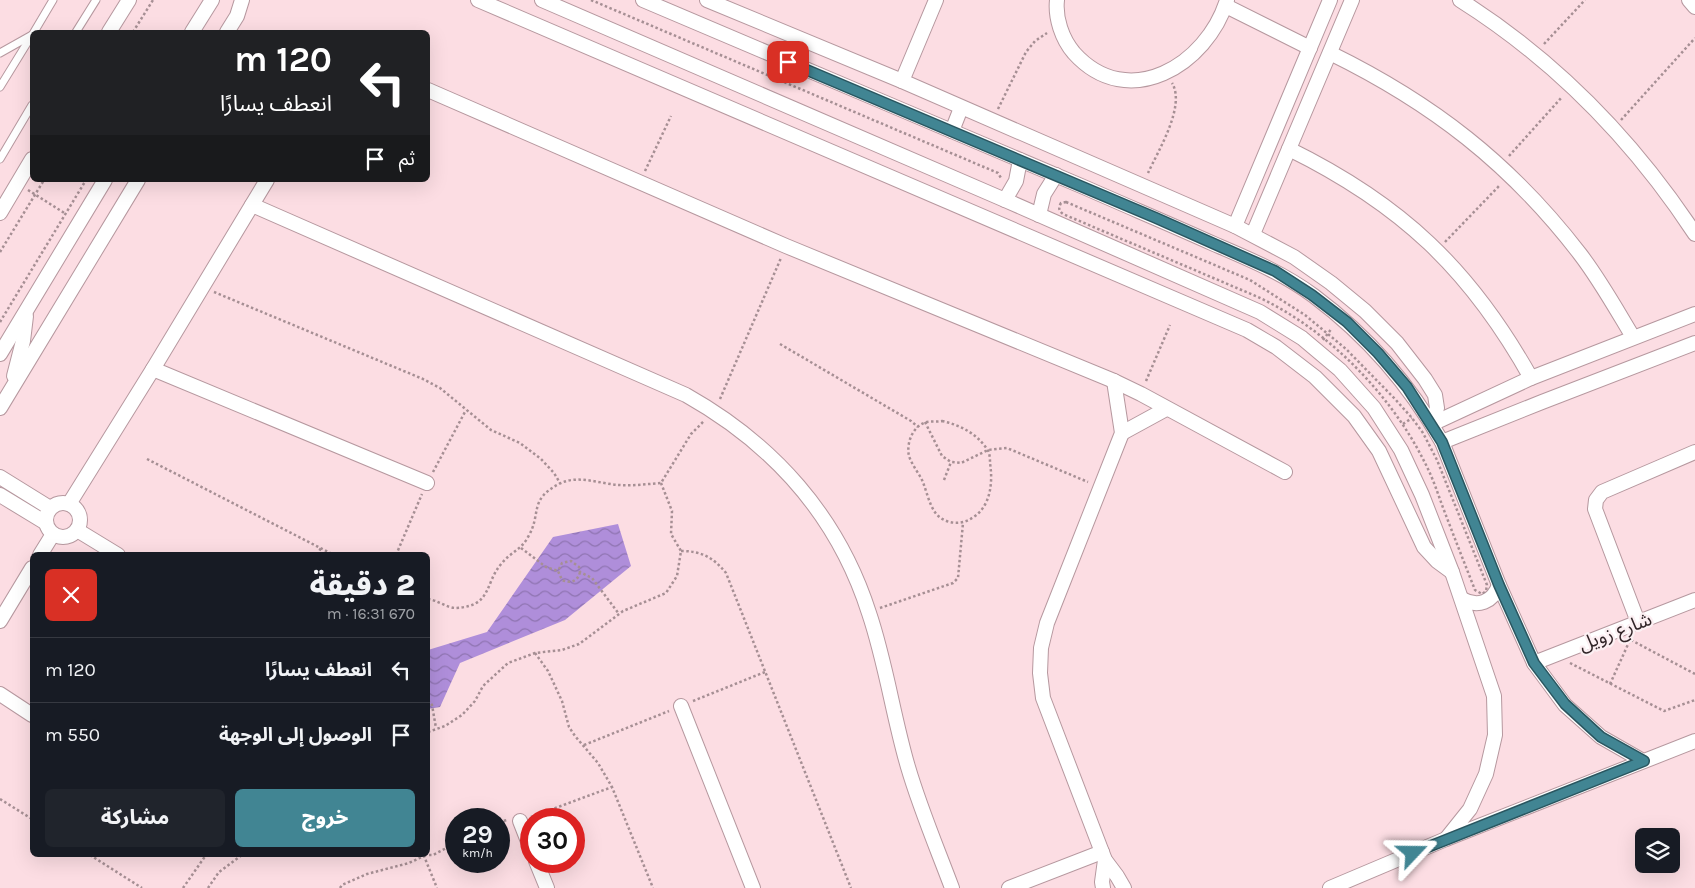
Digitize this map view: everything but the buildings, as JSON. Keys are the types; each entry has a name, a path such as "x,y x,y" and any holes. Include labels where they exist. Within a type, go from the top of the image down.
{"street":[{"path":"108,30 129,0"},
{"path":"193,30 212,0"},
{"path":"228,30 237,16 242,0"},
{"path":"478,0 1247,330 1276,347 1315,377 1354,416 1379,451 1424,547 1437,561 1452,572"},
{"path":"542,0 1260,312 1302,338 1340,370 1374,408 1401,450 1422,495 1452,572 1494,696 1494,735 1486,774 1470,809 1446,840"},
{"path":"643,0 1156,218 1275,271 1312,295 1340,317 1378,353 1407,387 1432,424 1442,442 1499,585 1534,663 1565,704 1601,737 1644,761"},
{"path":"706,0 902,81 992,122 1235,226 1294,257 1331,283 1365,311 1397,343 1435,395 1437,408 1432,424"},
{"path":"902,81 936,0"},
{"path":"1057,0 1056,6 1060,28 1069,47 1083,64 1102,75 1122,80 1144,80 1165,74 1184,61 1201,45 1215,26 1226,3 1310,48"},
{"path":"1235,226 1330,0"},
{"path":"1253,234 1352,0"},
{"path":"1460,0 1535,54 1572,86 1614,128 1650,170 1695,234"},
{"path":"1689,0 1695,7"},
{"path":"1330,53 1369,72 1410,96 1448,123 1505,170 1551,218 1581,255 1607,293 1633,337"},
{"path":"430,91 786,246 1114,381 1285,472"},
{"path":"952,131 961,108"},
{"path":"1289,150 1353,183 1414,228 1467,282 1511,343 1530,378"},
{"path":"1005,200 1016,181 1020,160"},
{"path":"0,213 30,162"},
{"path":"1039,215 1044,194 1056,176"},
{"path":"0,354 103,182"},
{"path":"3,404 137,182"},
{"path":"69,504 266,182"},
{"path":"1156,218 1164,195"},
{"path":"252,205 686,395 742,430 766,451 809,498 844,552 869,611 883,661 908,768 952,888"},
{"path":"3,404 16,371 23,341 27,310"},
{"path":"1432,424 1530,378 1695,314"},
{"path":"1442,442 1550,398 1695,343"},
{"path":"153,369 427,483"},
{"path":"1114,381 1122,434 1047,623 1041,648 1040,673 1044,698 1052,722 1103,856 1118,876 1124,888"},
{"path":"1122,434 1166,409"},
{"path":"1638,622 1595,509 1596,500 1602,492 1695,452"},
{"path":"0,477 50,508"},
{"path":"0,495 50,528 63,537 77,530 80,524 78,512 69,504 59,503 50,508 47,513 50,528 41,552"},
{"path":"77,530 113,552"},
{"path":"0,621 30,571"},
{"path":"1462,599 1469,603 1485,603 1492,599 1499,585"},
{"name":"شارع زويل","path":"1534,663 1695,600"},
{"path":"0,694 30,714"},
{"path":"682,706 753,888"},
{"path":"1330,888 1695,741"},
{"path":"1009,888 1103,856"},
{"path":"1103,856 1103,888"},
{"path":"541,873 547,888"}],"lane":[{"path":"35,30 53,0"},
{"path":"77,30 96,0"},
{"path":"0,53 30,36"},
{"path":"0,87 30,39"},
{"path":"0,160 30,108"}],"path":[{"path":"134,30 153,0"},
{"path":"1535,54 1584,0"},
{"path":"992,122 1026,52 1035,41 1047,33 1060,28"},
{"path":"1614,128 1695,38"},
{"path":"1142,186 1175,114 1176,92 1174,85 1165,74"},
{"path":"1437,250 1505,170 1572,86"},
{"path":"640,182 671,116"},
{"path":"0,252 43,182"},
{"path":"0,322 85,182"},
{"path":"18,183 79,223"},
{"path":"661,483 691,434 715,412 786,246"},
{"path":"203,287 423,379 440,388 491,430 520,443 541,459 554,472 560,483"},
{"path":"1316,350 1340,317"},
{"path":"1140,394 1170,325"},
{"path":"780,344 911,421 918,427"},
{"path":"397,552 427,483 466,410"},
{"path":"1403,424 1412,418"},
{"path":"942,421 958,425 968,431 988,450 992,483 990,493 984,506 974,518 963,522 949,523 941,518 933,509 908,454 909,439 918,427 925,422 942,421"},
{"path":"925,422 942,456 951,462 961,463 988,450 1008,448 1100,487"},
{"path":"147,459 328,552"},
{"path":"944,480 951,462"},
{"path":"430,600 454,608 474,604 487,593 500,565 511,554 521,548 529,536 540,498 560,483 575,479 620,485 661,483"},
{"path":"430,731 445,726 462,715 475,701 483,686 508,663 535,653 562,650 579,644 619,614 666,593 677,576 681,551 671,534 672,511 661,483"},
{"path":"869,611 953,583 958,578 963,522"},
{"path":"319,552 321,548"},
{"path":"521,548 546,567 558,572 562,580 566,582 576,580 580,572 579,567 572,561 562,563 558,572"},
{"path":"681,551 694,551 707,555 718,563 726,573 851,888"},
{"path":"580,572 592,578 619,614"},
{"path":"1610,684 1630,639 1695,674"},
{"path":"535,653 548,671 557,689 572,732 598,763 612,787 653,888"},
{"path":"1554,655 1664,711 1695,700"},
{"path":"430,702 436,728"},
{"path":"555,808 612,787"},
{"path":"0,799 30,818"},
{"path":"430,855 445,849"},
{"path":"93,857 142,888"},
{"path":"183,888 205,857"},
{"path":"208,888 220,872 239,857"},
{"path":"340,888 342,885 367,874 409,863 422,857"},
{"path":"424,857 437,888"}],"water":[{"path":"618,524 631,566 565,620 460,663 440,707 430,709 430,649 487,632 553,537"}],"route":[{"path":"788,62 1156,218 1275,271 1312,295 1347,322 1378,353 1407,387 1442,442 1499,585 1534,663 1565,704 1601,737 1644,761 1413,853"}]}
